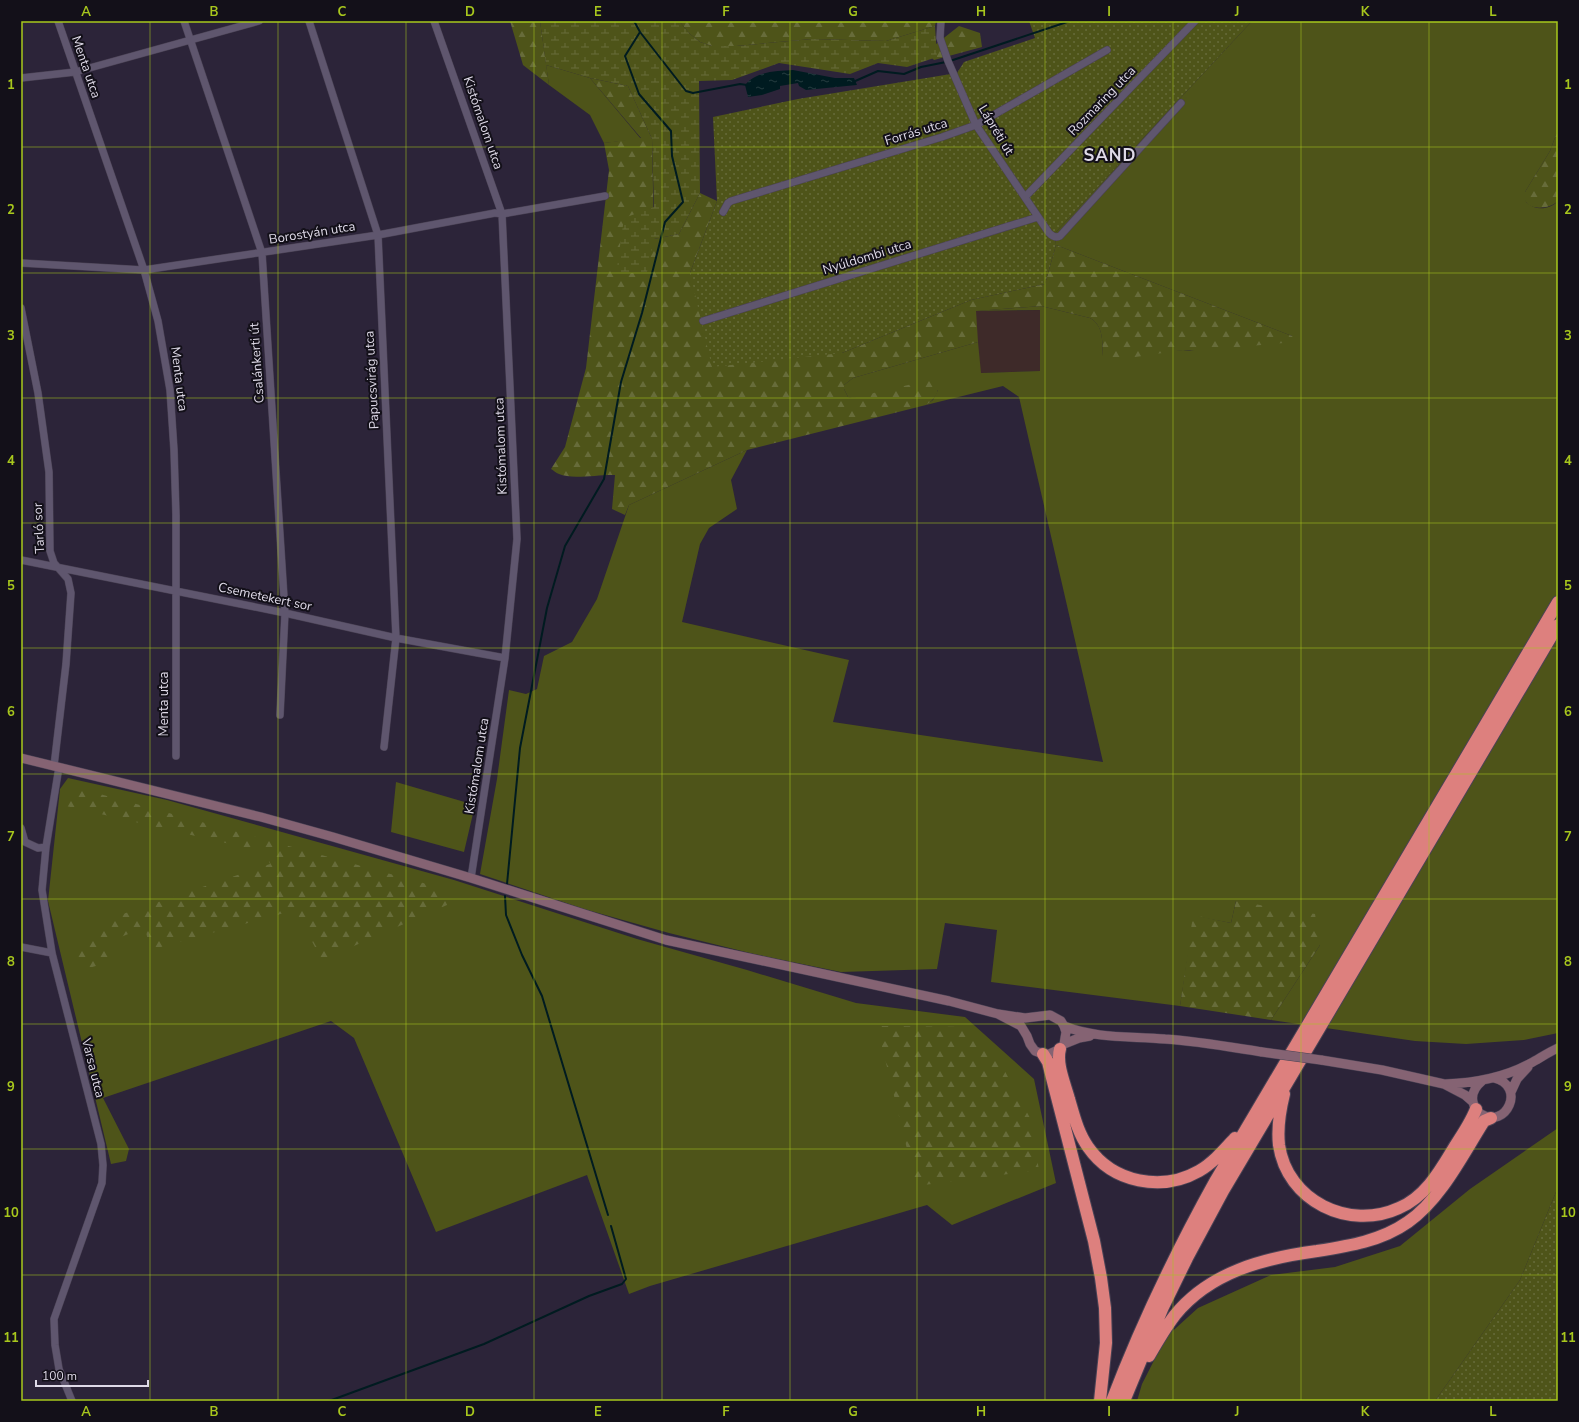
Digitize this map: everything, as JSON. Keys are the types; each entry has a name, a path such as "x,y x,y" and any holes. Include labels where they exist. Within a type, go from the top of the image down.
{"highway":[{"path":"1112,1401 1130,1354 1168,1270 1216,1180 1558,602"},
{"path":"1124,1401 1163,1307 1223,1191 1558,625"},
{"path":"1062,1046 1058,1055 1060,1066 1080,1133 1088,1147 1098,1159 1120,1174 1139,1181 1157,1183 1173,1182 1187,1177 1212,1163 1248,1125"},
{"path":"1043,1054 1048,1062 1094,1241 1101,1278 1105,1308 1106,1343 1100,1401"},
{"path":"1289,1078 1280,1110 1278,1128 1279,1145 1288,1171 1307,1195 1327,1209 1343,1214 1362,1217 1382,1215 1400,1208 1416,1198 1439,1172 1470,1122 1474,1105"},
{"path":"1130,1386 1163,1331 1176,1314 1213,1281 1234,1270 1281,1256 1364,1243 1409,1222 1427,1205 1442,1186 1484,1121 1491,1118"}],"main road":[{"path":"21,758 268,819 471,878 666,940 949,1000 998,1014 1025,1018 1037,1018"},
{"path":"998,1014 1021,1026 1032,1048 1043,1054 1049,1054 1079,1038 1095,1035"},
{"path":"1027,1036 1030,1024 1037,1018 1044,1015 1050,1015 1061,1021 1064,1026 1066,1032 1062,1046"},
{"path":"1064,1026 1095,1035 1206,1043 1382,1070 1444,1084 1465,1094 1485,1116 1491,1118 1501,1116 1509,1108 1512,1100 1511,1092 1504,1082 1494,1078"},
{"path":"1444,1084 1469,1083 1494,1078 1531,1064 1558,1048"},
{"path":"1511,1092 1517,1079 1531,1064"},
{"path":"1474,1105 1474,1090 1482,1081"}],"street":[{"name":"Menta utca","path":"58,21 144,270 158,321 170,390 174,450 176,756"},
{"name":"Csalánkerti út","path":"184,21 262,253 285,613 280,715"},
{"path":"21,78 75,72 259,21"},
{"name":"Papucsvirág utca","path":"309,21 378,235 396,638 384,747"},
{"name":"Kistómalom utca","path":"434,21 502,214 517,539 505,658 471,878"},
{"name":"Lápréti út","path":"941,21 940,38 948,61 976,125 1049,233 1057,237 1181,103"},
{"name":"Rozmaring utca","path":"1025,197 1195,21"},
{"name":"Forrás utca","path":"723,212 728,203 731,201 942,137 976,125 1107,50"},
{"name":"Borostyán utca","path":"21,263 144,270 378,235 495,213 502,214 605,196"},
{"name":"Nyúldombi utca","path":"703,321 1038,216"},
{"name":"Tarló sor","path":"21,308 38,393 49,472 50,551 54,564 68,578 71,593 57,767"},
{"name":"Csemetekert sor","path":"21,560 285,613 396,638 505,658"},
{"name":"Varsa utca","path":"57,767 46,846 42,890 52,953 101,1144 103,1165 102,1183 54,1319 54,1345 59,1369 72,1401"},
{"path":"21,828 25,842 38,848 46,846"},
{"path":"21,947 52,953"}],"shaded area":[{"path":"1041,310 1041,371 980,373 975,311"}],"green space":[{"path":"510,21 540,21 549,85 523,65"},
{"path":"540,21 679,21 690,34 700,42 712,46 736,46 812,39 886,41 935,26 937,57 907,67 878,63 850,74 779,63 732,80 699,81 700,193 679,234 654,239 647,272 616,274 624,218 654,207 652,139 628,86 590,78 546,65"},
{"path":"679,21 936,21 935,26 886,41 812,39 736,46 712,46 700,42 690,34"},
{"path":"1029,21 1252,21 1055,233 1056,245 1045,284 971,300 842,353 712,367 690,273 717,201 713,117 798,99 957,73 964,62 1035,38"},
{"path":"1252,21 1558,21 1558,132 1550,151 1525,192 1526,202 1534,207 1546,208 1558,201 1558,1033 1524,1040 1466,1044 1415,1041 1271,1020 1320,945 1236,901 1231,923 1194,916 1180,1006 991,982 997,930 945,923 937,969 841,972 754,954 669,933 584,909 480,874 497,779 509,690 526,694 537,689 544,656 572,642 597,599 629,505 747,450 731,480 737,509 709,528 700,544 682,622 849,660 833,722 1103,762 1019,397 1003,386 926,405 933,400 938,390 852,398 848,397 844,389 844,385 853,378 978,342 981,373 1040,371 1040,310 975,311 1041,306 1090,318 1095,321 1100,330 1103,356 1183,350 1190,351 1292,336 1056,245 1055,233"},
{"path":"959,26 980,33 982,47 934,60 926,52"},
{"path":"546,65 590,78 641,139 604,143 590,115 549,85"},
{"path":"590,78 628,86 652,139 654,239 679,234 700,193 717,201 690,273 842,353 971,300 1045,284 1056,245 1292,336 1295,341 1195,351 1183,350 1108,361 1103,356 1102,340 1098,325 1090,318 1041,306 976,311 978,342 853,378 844,385 844,389 848,397 852,398 934,379 938,386 937,394 926,405 747,450 629,505 625,515 612,509 615,475 571,477 559,474 551,469 565,447 586,368 609,170 604,143 641,138"},
{"path":"1558,132 1558,201 1542,208 1531,206 1527,203 1525,192 1550,151"},
{"path":"68,778 167,800 454,880 637,939 856,1003 965,1017 1034,1079 1056,1183 952,1225 927,1205 650,1286 629,1294 587,1175 436,1232 354,1038 331,1021 103,1098 129,1149 126,1161 111,1164 48,901 60,789"},
{"path":"396,782 475,805 464,852 391,832"},
{"path":"78,788 445,889 447,905 322,960 295,910 150,950 145,927 109,942 110,962 78,971 70,951 114,917 270,864 265,852 66,806"},
{"path":"1236,901 1315,914 1320,945 1271,1020 1180,1006 1193,915 1231,923"},
{"path":"877,1026 968,1027 1001,1064 1030,1118 1039,1170 916,1186"},
{"path":"1558,1128 1558,1187 1520,1280 1435,1401 1137,1401 1142,1384 1166,1337 1198,1308 1271,1275 1335,1267 1400,1246 1470,1189"},
{"path":"1558,1187 1558,1401 1435,1401 1520,1280"}],"water":[{"path":"793,70 835,78 854,78 857,85 806,90 799,86 798,83 780,86 780,89 762,95 748,97 745,85 755,77 761,74"}],"waterway":[{"path":"634,21 640,32 686,91 693,93 740,84 747,85"},
{"path":"950,61 1070,21"},
{"path":"507,884 520,748 547,608 565,546 604,479 621,382 642,313 665,222 683,202 672,156 671,131 639,94 625,56 640,32"},
{"path":"853,82 878,71 904,74 921,67 946,62"},
{"path":"505,896 506,915 522,955 542,996 608,1215"},
{"path":"329,1401 484,1344 589,1296 622,1284 626,1279 611,1226"}],"district":[{"name":"SAND","path":"1110,155"}]}
